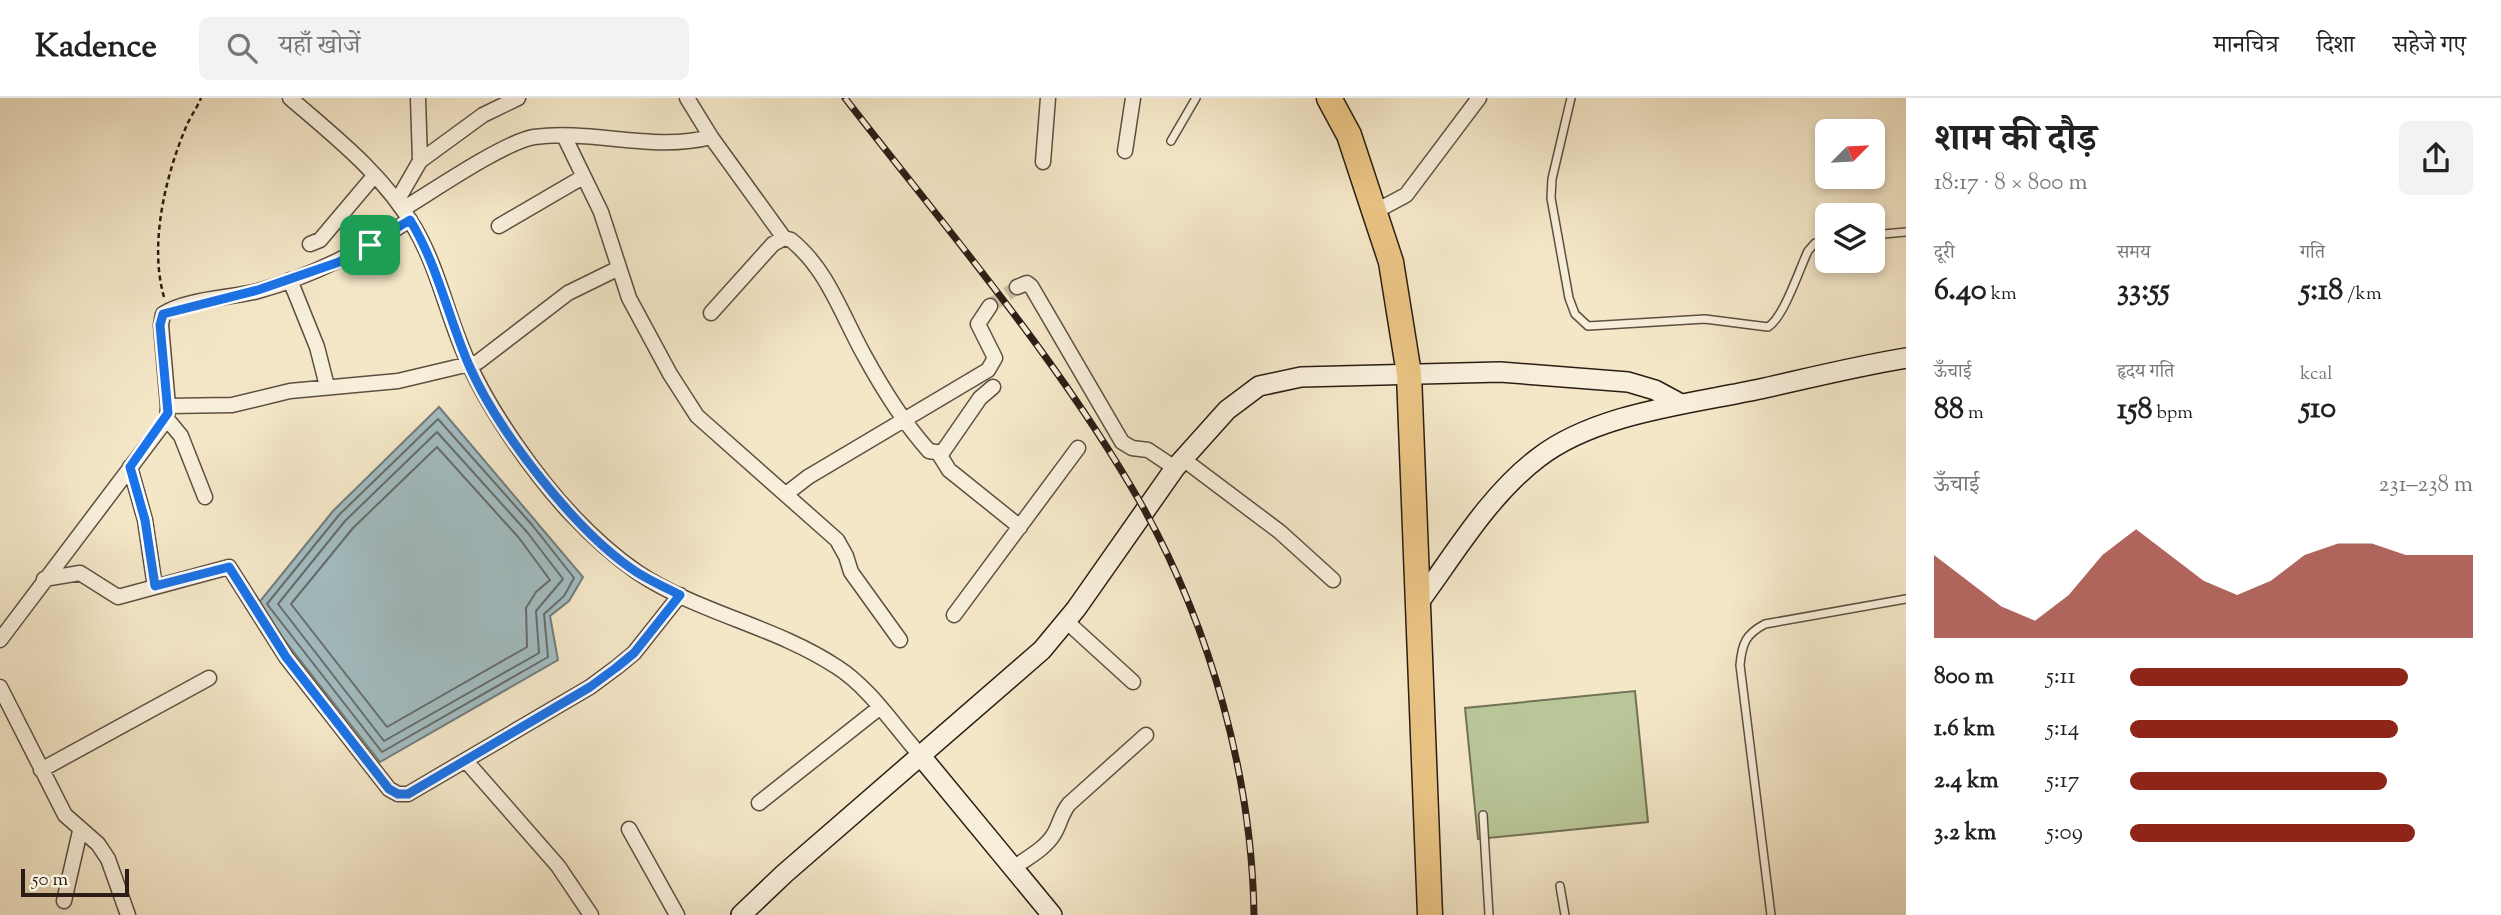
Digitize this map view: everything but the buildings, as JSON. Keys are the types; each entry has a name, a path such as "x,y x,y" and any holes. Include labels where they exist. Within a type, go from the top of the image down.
{"highway":[{"path":"1329,98 1349,135 1376,211 1396,286 1409,374 1430,915"}],"street":[{"path":"290,98 305,103 403,210 425,249 469,364 505,428 572,515 638,573 680,595 807,648 840,668 920,755 1052,915"},
{"path":"403,210 420,161 418,98"},
{"path":"420,161 483,115 518,98"},
{"path":"687,98 711,137 784,238 795,244 830,285 862,351 902,421 929,451 939,454 949,470 1020,527"},
{"path":"1043,162 1048,98"},
{"path":"1125,151 1133,98"},
{"path":"1376,211 1406,195 1479,98"},
{"path":"205,497 181,436 167,413 160,325 163,314 168,310 290,280 339,262 403,210 522,140 564,136 682,141 711,137"},
{"path":"564,136 601,212 619,268 643,328 697,415 843,548 851,572 900,640"},
{"path":"310,244 320,240 374,176"},
{"path":"499,226 583,177"},
{"path":"711,313 773,244 784,238"},
{"path":"0,640 130,467 167,413 232,405 268,395 327,386 383,383 469,364 489,354 568,293 619,268"},
{"path":"290,280 317,347 327,386"},
{"path":"1017,287 1027,283 1031,286 1122,442 1179,464 1280,532 1333,580"},
{"path":"786,494 993,363 993,354 978,324 990,306"},
{"path":"1417,605 1486,511 1515,477 1539,456 1563,442 1605,425 1681,404 1906,358"},
{"path":"741,915 1042,650 1066,621 1179,464 1227,410 1259,386 1301,377 1500,372 1628,382 1655,390 1681,404"},
{"path":"939,454 947,447 980,398 993,387"},
{"path":"954,615 1078,448"},
{"path":"130,467 145,520 155,586"},
{"path":"44,579 80,573 118,597 229,567 286,657 389,789 398,794 408,794 466,761 617,667 634,653 680,595"},
{"path":"1066,621 1133,682"},
{"path":"41,770 209,678"},
{"path":"0,687 65,816 98,844 108,859 128,915"},
{"path":"759,803 879,708"},
{"path":"1013,868 1044,846 1055,833 1060,815 1069,804 1146,735"},
{"path":"466,761 558,866 591,915"},
{"path":"629,829 677,915"},
{"path":"64,901 80,831"}],"lane":[{"path":"1171,141 1196,98"},
{"path":"1571,98 1552,179 1551,198 1569,298 1575,313 1588,326 1705,319 1768,327 1780,313 1808,251 1815,243"},
{"path":"1885,234 1906,232"},
{"path":"1771,915 1740,664 1742,645 1750,632 1765,624 1906,599"},
{"path":"1483,815 1489,915"},
{"path":"1560,886 1565,915"}],"path":[{"path":"168,310 158,275 160,230 172,170 186,127 201,98"}],"green space":[{"path":"1635,691 1648,822 1478,839 1465,708"}],"water":[{"path":"439,407 583,577 569,601 550,616 558,660 380,762 257,605 333,511"}],"tunnel":[{"path":"990,306 1017,287"}],"railway":[{"path":"845,98 1002,298 1077,401 1144,509 1168,556 1208,654 1236,758 1245,810 1254,915"}],"route":[{"path":"410,220 425,249 469,364 505,428 572,515 608,550 638,573 680,595 634,653 590,687 408,794 398,794 389,789 286,657 229,567 223,566 155,586 143,509 130,467 167,419 160,325 163,314 168,310 290,280 339,262 370,245 410,220"}]}
